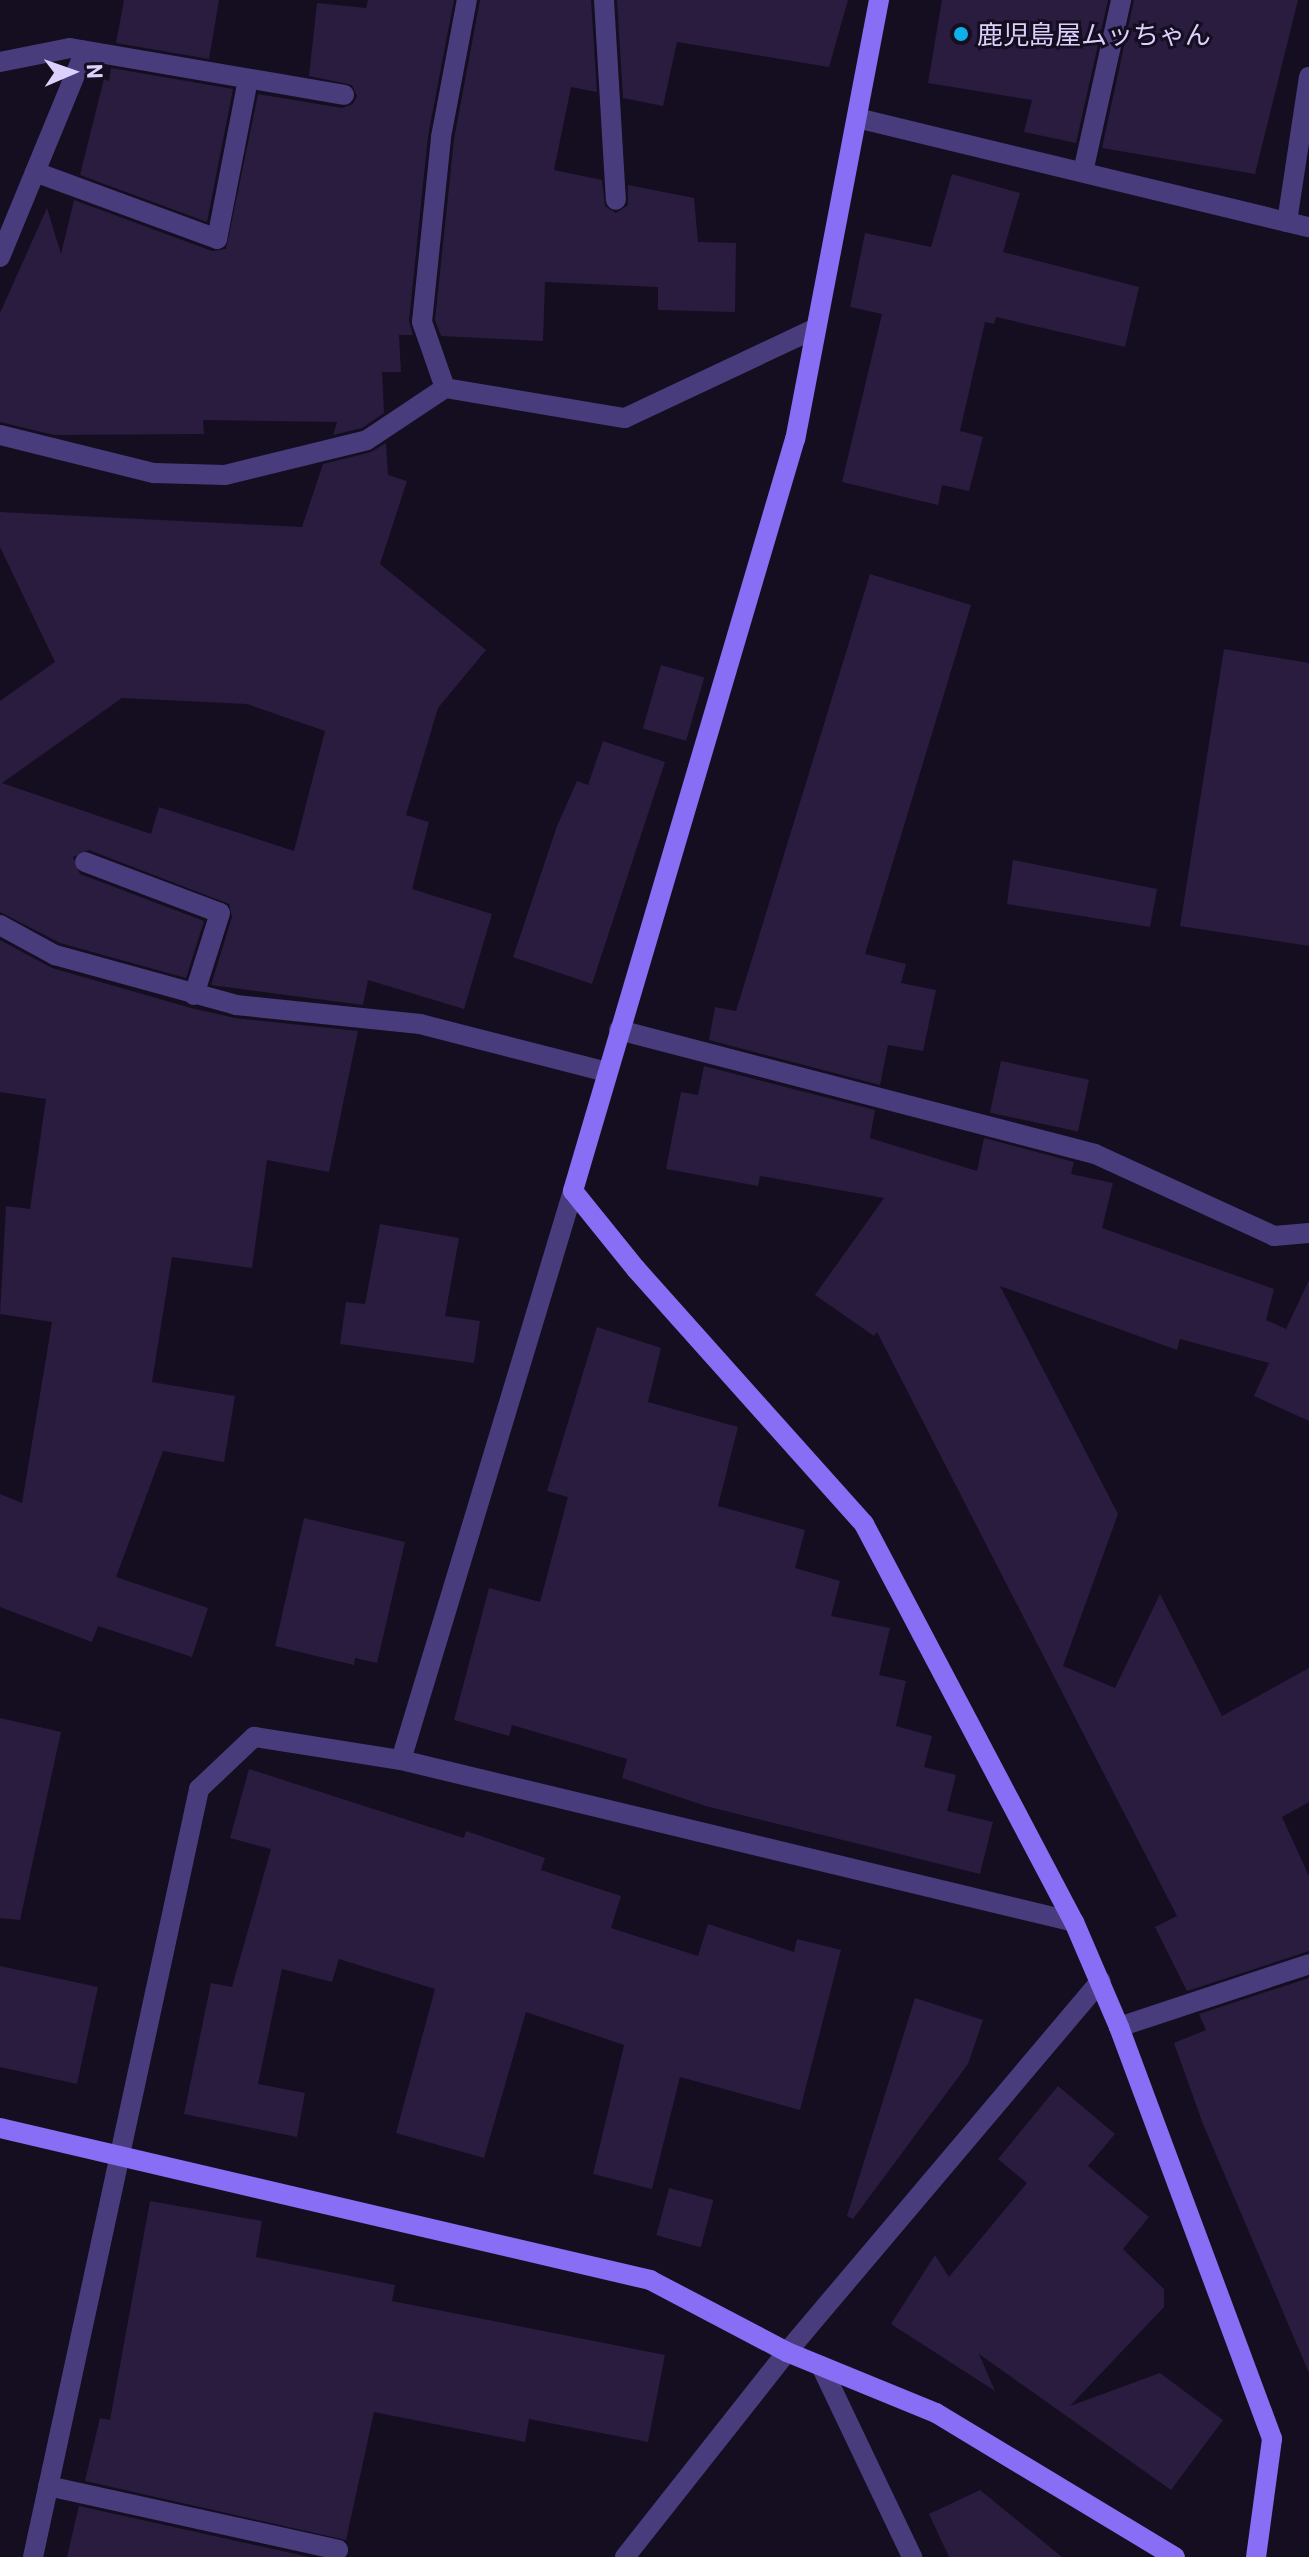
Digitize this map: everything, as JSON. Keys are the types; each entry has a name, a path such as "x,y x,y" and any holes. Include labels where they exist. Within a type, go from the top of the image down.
{"street":[{"path":"445,388 422,322 441,137 467,0"},
{"path":"604,0 616,200"},
{"path":"401,1760 795,439 879,0"},
{"path":"1083,172 1121,0"},
{"path":"0,62 70,48 344,95"},
{"path":"0,257 85,51"},
{"path":"1287,222 1309,77"},
{"path":"35,172 217,239 248,79"},
{"path":"857,118 1309,227"},
{"path":"0,435 154,473 225,475 367,440 445,388 625,418 816,328"},
{"path":"85,862 220,913 194,995"},
{"path":"0,925 55,955 194,995 236,1005 420,1024 607,1072"},
{"path":"619,1030 1095,1154 1274,1236 1309,1233"},
{"path":"573,1191 636,1269 864,1524 1074,1922 1119,2027 1272,2439 1256,2557"},
{"path":"33,2557 199,1789 254,1737 401,1760 1074,1922"},
{"path":"1119,2027 1309,1964"},
{"path":"625,2557 787,2352 1101,1981"},
{"path":"0,2128 650,2280 787,2352 936,2413 1175,2557"},
{"path":"821,2366 912,2557"},
{"path":"48,2486 338,2550"}],"building":[{"path":"124,0 219,0 209,59 116,43"},
{"path":"368,0 454,0 428,136 409,321 413,335 399,335 401,372 382,372 384,413 362,428 333,435 337,422 203,420 204,434 54,435 0,422 0,313 47,208 61,254 74,200 212,251 226,249 258,94 342,108 353,104 357,96 352,85 309,76 317,3 366,8"},
{"path":"480,0 591,0 597,92 571,87 554,170 602,180 605,206 616,213 628,205 628,185 694,198 698,242 736,243 735,312 658,310 658,287 545,282 543,341 441,336 435,320 454,139"},
{"path":"617,0 848,0 829,67 677,42 663,106 623,98"},
{"path":"942,0 1108,0 1076,143 1024,132 1032,100 928,83"},
{"path":"1134,0 1298,0 1255,174 1102,148"},
{"path":"111,68 233,89 207,222 80,175 104,79 109,81"},
{"path":"952,174 1020,193 1003,252 1139,287 1125,347 996,317 994,324 985,322 960,431 983,437 969,491 942,485 938,505 842,482 882,314 850,307 865,233 931,247"},
{"path":"386,443 388,475 407,481 380,564 486,650 438,708 406,815 429,822 412,889 492,914 464,1009 368,980 363,1005 211,985 232,917 229,904 89,850 73,857 80,874 204,921 186,978 60,943 0,912 0,701 55,662 0,547 0,512 302,527 323,464 371,452","holes":["122,698 247,704 325,731 294,851 159,807 151,834 2,783"]},
{"path":"870,574 971,605 865,954 906,964 901,983 936,990 923,1051 888,1045 880,1085 709,1040 715,1007 736,1011"},
{"path":"1224,649 1309,663 1309,946 1180,926"},
{"path":"661,665 704,677 686,741 643,728"},
{"path":"603,741 665,762 592,984 513,957 557,826 577,781 588,785"},
{"path":"1013,860 1157,889 1150,927 1007,904"},
{"path":"0,940 52,968 191,1008 235,1018 358,1031 329,1172 267,1160 252,1268 172,1257 152,1382 235,1396 224,1462 163,1451 116,1577 208,1608 192,1657 98,1626 92,1642 0,1607 0,1494 22,1503 52,1322 0,1314 6,1206 30,1209 46,1099 0,1092"},
{"path":"1001,1061 1089,1080 1078,1132 990,1113"},
{"path":"704,1066 875,1110 870,1138 977,1171 984,1138 1074,1162 1071,1174 1113,1183 1102,1228 1274,1289 1266,1320 1286,1329 1309,1280 1309,1421 1254,1396 1269,1363 1180,1339 1177,1350 1000,1286 1118,1514 1063,1666 1115,1688 1160,1594 1222,1716 1309,1668 1309,1802 1282,1817 1309,1876 1309,1951 1187,1991 1155,1927 1177,1916 877,1332 874,1336 815,1295 884,1198 760,1176 758,1186 666,1169 681,1092 698,1095"},
{"path":"380,1224 459,1238 445,1316 480,1321 474,1363 340,1344 346,1302 365,1304"},
{"path":"597,1327 661,1348 648,1402 738,1427 718,1506 805,1530 795,1568 840,1581 831,1616 890,1628 879,1675 906,1681 896,1726 932,1736 924,1767 956,1775 947,1811 993,1822 980,1874 706,1806 622,1778 627,1759 512,1725 509,1736 454,1720 489,1588 540,1602 568,1497 547,1491"},
{"path":"304,1518 405,1542 377,1663 355,1658 354,1665 275,1646"},
{"path":"0,1718 61,1732 20,1920 0,1918"},
{"path":"249,1769 464,1838 466,1831 545,1858 541,1870 621,1896 611,1928 698,1956 708,1924 794,1952 797,1939 841,1950 800,2110 680,2077 652,2189 593,2174 624,2045 526,2012 484,2158 396,2133 435,1989 339,1959 332,1982 282,1969 258,2084 305,2093 297,2137 184,2114 211,1983 232,1987 271,1849 230,1838"},
{"path":"0,1966 98,1987 77,2084 0,2067"},
{"path":"1309,1978 1309,2373 1203,2124 1174,2043 1206,2030 1199,2014"},
{"path":"915,1998 983,2020 968,2064 853,2219 847,2216"},
{"path":"1058,2086 1115,2134 1088,2166 1149,2217 1123,2249 1164,2289 1164,2307 1070,2406 1160,2373 1223,2420 1171,2490 979,2354 995,2391 891,2324 935,2255 949,2277 1027,2183 998,2159"},
{"path":"669,2188 713,2200 701,2247 656,2235"},
{"path":"150,2201 262,2221 256,2257 395,2285 392,2301 665,2355 648,2442 529,2419 525,2442 374,2412 346,2540 85,2481 100,2418 110,2420"},
{"path":"980,2490 1062,2557 949,2557 929,2514"},
{"path":"79,2506 309,2557 67,2557"}],"place":[{"name":"鹿児島屋ムッちゃん","path":"961,34"}]}
